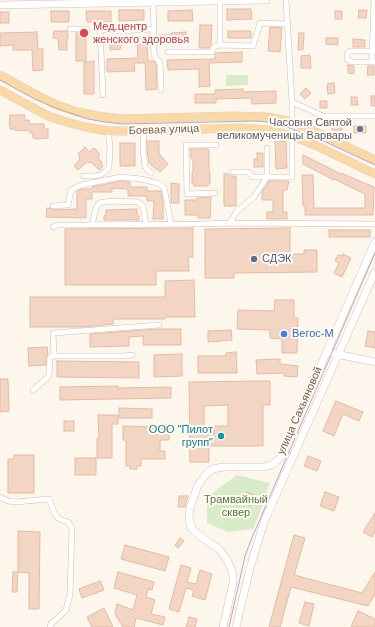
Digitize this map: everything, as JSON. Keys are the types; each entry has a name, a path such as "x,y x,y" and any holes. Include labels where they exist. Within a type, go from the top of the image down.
{"main road":[{"path":"0,5 266,0"},
{"name":"Боевая улица","path":"0,75 40,97 77,112 121,119 234,116 268,117 293,122 375,160"},
{"name":"Боевая улица","path":"0,90 48,116 86,127 108,131 240,128 269,130 293,136 317,146 374,174"},
{"name":"улица Сахьяновой","path":"223,627 233,583 233,575 230,566 219,549 193,530 190,524 190,508 198,485 202,478 213,469 223,467 264,467 277,461 282,456 375,242"},
{"name":"улица Сахьяновой","path":"236,627 250,568 264,522 375,272"},
{"path":"327,352 375,362"}],"street":[{"path":"233,172 248,172 253,177 292,177 293,122 286,0"},
{"path":"374,0 374,51 374,62 351,62 347,59 347,54 350,51 374,51"},
{"path":"220,1 220,45"},
{"path":"153,2 154,55 160,63 161,90"},
{"path":"168,52 212,52 214,47 220,45 253,46 260,23 288,24"},
{"path":"70,29 87,29"},
{"path":"103,95 100,29 119,31 154,29"},
{"path":"292,102 323,116 375,116"},
{"path":"84,176 100,175 109,167 110,146 108,131"},
{"path":"144,131 143,149 145,167 151,173"},
{"path":"215,194 187,194 186,145 216,145"},
{"path":"230,223 237,211 254,197 268,177 267,148"},
{"path":"53,206 68,205 71,190 81,186 121,177 141,179 157,183 164,187 171,224"},
{"path":"92,225 96,208 99,203 111,201 138,202 143,206 146,224"},
{"path":"53,227 57,225 230,223 375,224"},
{"path":"54,356 53,332 159,325"},
{"path":"33,390 49,375 50,357 124,356 132,354"},
{"path":"0,497 8,501 16,502 49,499 58,518 68,522 72,528 70,595 66,610 51,624 50,627"}],"green space":[{"path":"226,75 248,75 248,85 226,86"},
{"name":"Трамвайный сквер","path":"237,475 270,483 253,529 228,532 207,523 207,497"}],"building":[{"path":"227,9 251,9 252,19 227,20"},
{"path":"119,10 144,10 144,20 119,21"},
{"path":"192,10 193,21 168,21 168,11"},
{"path":"359,10 367,10 366,18 358,18"},
{"path":"51,11 69,11 69,22 51,22"},
{"path":"86,11 111,11 111,22 87,22"},
{"path":"335,11 342,11 342,19 335,19"},
{"path":"0,12 9,12 9,23 0,23"},
{"path":"200,25 212,25 211,45 209,48 199,48"},
{"path":"270,27 282,28 280,52 268,51"},
{"path":"54,31 67,31 67,50 59,50 58,38 53,38"},
{"path":"228,31 251,31 251,38 228,38"},
{"path":"37,32 38,49 43,49 43,70 33,71 32,50 13,50 13,45 0,46 0,33"},
{"path":"186,32 186,39 159,39 159,35 171,35 171,33"},
{"path":"76,33 86,33 86,61 76,61"},
{"path":"299,33 304,33 303,50 298,50"},
{"path":"137,37 147,37 148,61 154,61 156,64 157,89 146,90 145,63 134,63 135,71 107,72 107,59 138,58"},
{"path":"326,38 338,38 338,45 326,44"},
{"path":"353,39 365,40 365,47 353,47"},
{"path":"110,40 121,40 121,49 110,50"},
{"path":"242,52 242,62 209,63 210,86 199,87 199,69 168,70 167,60 215,59 216,53"},
{"path":"310,55 311,68 301,68 301,56"},
{"path":"94,61 94,94 84,94 84,62"},
{"path":"348,65 354,66 354,74 348,73"},
{"path":"368,66 374,66 374,75 367,75"},
{"path":"334,83 335,93 328,94 327,84"},
{"path":"306,88 311,93 305,99 300,94"},
{"path":"243,89 243,92 276,91 276,103 252,104 251,98 216,99 216,103 195,103 195,94 215,94 215,90"},
{"path":"371,96 375,96 375,106 371,106"},
{"path":"351,97 357,97 358,105 351,105"},
{"path":"320,101 327,101 327,108 320,108"},
{"path":"10,115 25,115 24,120 29,120 29,124 44,124 44,129 48,129 48,138 36,139 33,138 33,133 30,133 30,131 10,129"},
{"path":"332,121 343,121 342,130 332,130"},
{"name":"Часовня Святой великомученицы Варвары","path":"354,126 366,126 366,133 354,133"},
{"path":"147,141 159,141 159,154 168,164 160,172 149,163"},
{"path":"275,141 286,141 287,168 276,169"},
{"path":"120,143 135,143 135,166 120,166"},
{"path":"85,147 89,152 94,148 100,154 98,156 103,166 99,170 92,163 87,162 78,170 74,166 80,159 78,154"},
{"path":"190,149 208,149 209,151 210,184 208,184 208,186 194,186 194,184 192,184 193,161 191,158"},
{"path":"257,153 263,153 263,167 254,167 254,159 257,159"},
{"path":"303,155 341,174 374,187 373,215 305,215 305,206 303,206 302,175 313,175 314,208 365,208 365,194 303,164"},
{"path":"224,174 236,176 236,206 224,206"},
{"path":"121,181 130,182 130,187 147,187 147,191 161,191 163,202 163,219 153,219 154,201 147,201 147,196 128,196 128,189 112,188 112,192 92,192 92,199 86,199 86,218 46,217 47,208 53,210 77,209 77,191 82,189 92,189 92,187"},
{"path":"269,181 289,181 287,190 283,190 283,212 287,212 287,219 267,219 267,212 273,212 273,200 262,200 262,192 265,187 267,187"},
{"path":"171,183 179,184 179,203 171,203"},
{"path":"211,197 210,218 198,218 198,215 185,215 185,200 197,200 197,198"},
{"path":"137,209 139,220 104,220 106,210"},
{"path":"193,228 193,257 188,257 189,271 156,271 156,285 65,285 65,229"},
{"path":"290,228 290,254 304,254 304,250 317,250 317,272 234,273 234,278 205,278 205,229"},
{"path":"329,230 370,230 370,237 329,237"},
{"path":"343,254 351,258 342,277 334,273 339,263 335,261 338,255 342,256"},
{"path":"194,280 195,317 165,317 165,319 113,319 113,324 83,327 30,327 30,297 165,297 165,281"},
{"name":"Вегос-М","path":"275,300 294,300 294,318 298,318 297,353 282,353 282,339 270,338 270,330 237,329 238,310 274,311"},
{"path":"158,329 181,329 181,345 143,345 143,336 129,337 129,346 90,347 90,334"},
{"path":"231,330 232,340 208,342 208,331"},
{"path":"368,331 375,332 375,348 365,346"},
{"path":"47,347 48,354 46,357 46,365 29,366 28,348"},
{"path":"236,352 237,373 198,373 198,356 226,356 226,353"},
{"path":"182,354 182,376 154,377 154,355"},
{"path":"280,359 280,364 298,366 297,377 284,376 284,373 257,374 256,360"},
{"path":"57,361 139,362 139,378 57,377"},
{"path":"0,379 8,379 9,411 0,412"},
{"path":"270,381 270,405 263,405 263,446 209,446 209,462 190,462 189,382","holes":["228,405 228,426 214,426 214,433 204,433 204,406"]},
{"path":"118,386 118,388 171,387 171,398 60,400 60,387"},
{"path":"336,401 363,412 359,421 343,414 334,436 323,431"},
{"path":"119,408 152,409 152,418 119,418"},
{"path":"98,415 118,415 118,424 112,424 112,458 97,458 97,438 99,438"},
{"path":"64,421 74,421 74,431 64,431"},
{"path":"123,426 170,427 169,440 160,440 160,451 165,451 165,459 141,459 141,466 137,466 137,469 130,469 130,466 126,466 126,440 123,440"},
{"path":"14,455 34,455 34,493 8,493 8,459 14,459"},
{"path":"308,456 321,461 317,471 304,466"},
{"path":"75,458 96,458 96,475 75,475"},
{"path":"247,492 255,495 251,506 243,502"},
{"path":"325,492 339,497 334,511 320,506"},
{"path":"179,496 188,496 185,507 178,507"},
{"path":"375,513 375,532 372,537 363,532"},
{"path":"18,531 40,532 39,609 29,609 29,573 18,572"},
{"path":"294,535 305,538 294,575 362,593 375,572 375,594 368,606 291,587 280,627 269,627"},
{"path":"180,538 184,541 178,548 175,545"},
{"path":"125,545 169,557 165,571 121,559"},
{"path":"181,565 191,568 187,582 196,584 200,570 212,574 205,600 192,596 194,590 186,588 179,612 169,609"},
{"path":"13,572 18,572 17,592 12,592"},
{"path":"118,572 154,582 152,590 148,589 146,597 155,600 151,614 165,617 163,625 136,618 134,627 123,627 115,614 117,604 133,610 137,595 114,588"},
{"path":"100,581 104,590 82,598 79,589"},
{"path":"305,602 314,604 309,626 299,623"},
{"path":"104,608 113,627 92,627 87,617"},
{"path":"358,611 375,619 375,627 351,627"},
{"path":"189,617 197,619 195,627 186,627"}],"tram line":[{"path":"0,80 53,107 88,119 105,122 123,124 256,121 276,123 317,138 375,165"},
{"path":"229,627 245,556 251,540 375,253"}],"place":[{"name":"Мед.центр женского здоровья","path":"84,33"},
{"name":"Часовня Святой великомученицы Варвары","path":"360,129"},
{"name":"СДЭК","path":"254,259"},
{"name":"Вегос-М","path":"284,334"},
{"name":"ООО \"Пилот групп\"","path":"221,436"}]}
